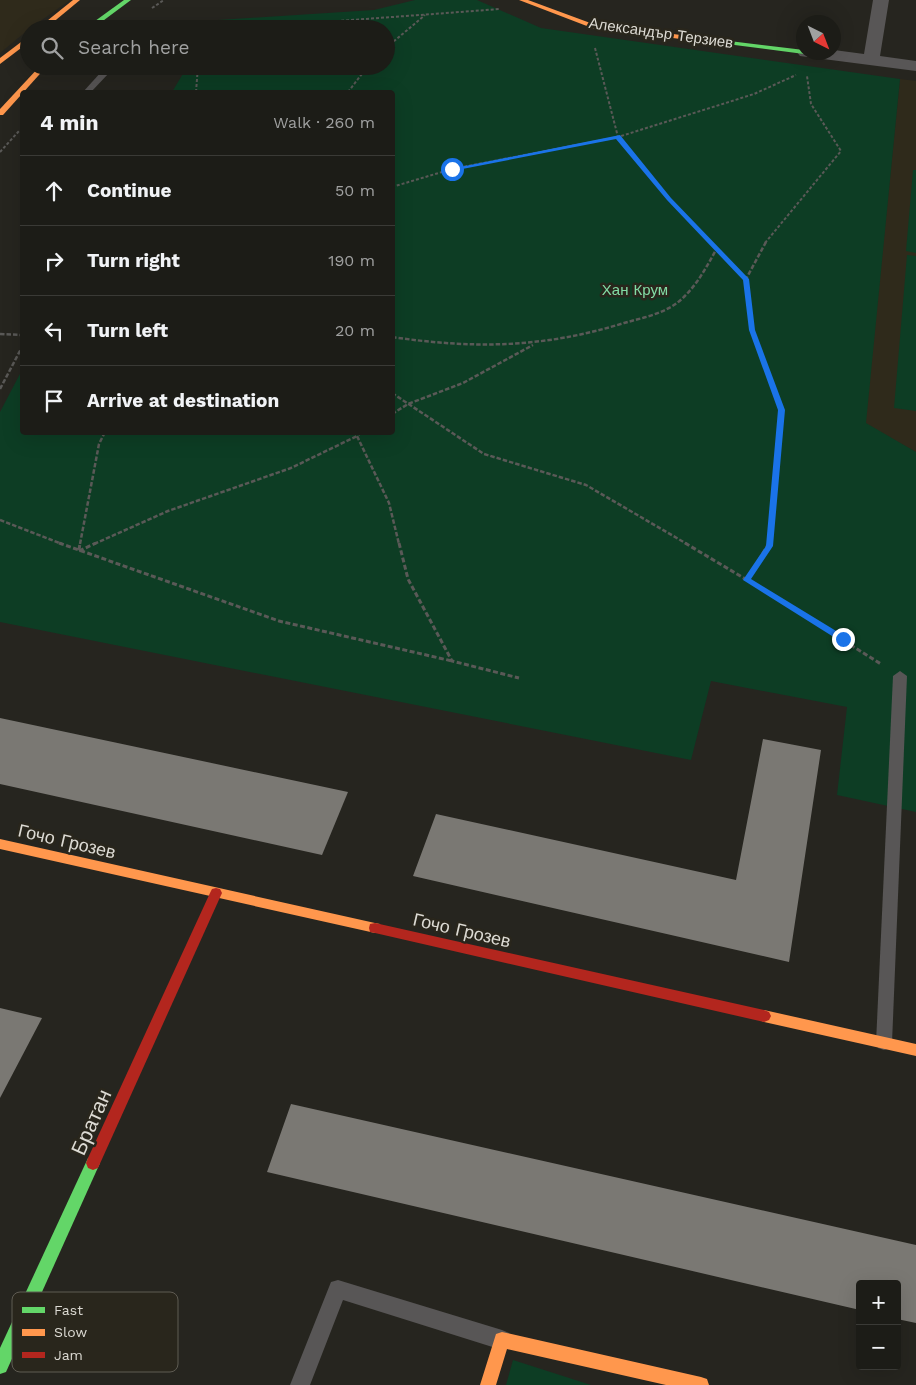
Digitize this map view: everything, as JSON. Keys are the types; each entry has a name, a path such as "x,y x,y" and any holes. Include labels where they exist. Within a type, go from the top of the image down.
{"street":[{"path":"52,20 78,0"},
{"path":"99,20 128,0"},
{"name":"Александър Терзиев","path":"522,0 587,24 796,51"},
{"path":"871,61 881,0"},
{"path":"0,62 20,45"},
{"name":"Александър Терзиев","path":"841,57 916,66"},
{"path":"25,90 37,75"},
{"path":"0,114 19,97"},
{"name":"Гочо Грозев","path":"0,844 916,1050"},
{"name":"Братан","path":"34,1292 216,893"},
{"name":"Братан","path":"0,1366 12,1340"},
{"path":"488,1385 502,1340 701,1385"}],"lane":[{"path":"90,90 103,75"},
{"path":"884,1043 900,676"},
{"path":"300,1385 338,1289 502,1340"}],"path":[{"path":"350,20 539,7"},
{"path":"395,40 426,14"},
{"path":"587,24 618,137 669,199 746,279"},
{"path":"747,580 769,546 781,410 752,330 746,279 764,244 841,151 811,104 806,70"},
{"path":"395,186 452,169 618,137 754,94 798,74"},
{"path":"196,90 197,75"},
{"path":"350,90 361,75"},
{"path":"0,152 20,129"},
{"path":"395,337 480,347 533,345 602,331 668,308 700,280 717,248"},
{"path":"0,334 20,335"},
{"path":"395,412 408,404 463,383 533,345"},
{"path":"0,390 20,350"},
{"path":"395,395 484,454 586,485 747,580 900,676"},
{"path":"79,551 99,444 104,435"},
{"path":"79,551 168,511 291,468 358,436 371,469 390,503 408,579 452,661"},
{"path":"0,520 79,551 279,620 519,678"}],"shaded area":[{"path":"0,0 70,0 42,20 20,20 20,36 0,53"},
{"path":"900,79 916,81 916,452 865,424"}],"green space":[{"name":"Хан Крум","path":"415,0 477,0 541,28 900,79 866,423 916,452 916,812 837,795 847,707 711,681 691,760 0,622 0,412 20,374 20,435 395,435 395,90 173,90 182,75 395,75 395,20 219,20 374,10"},
{"path":"913,170 916,170 916,253 906,251"},
{"path":"907,255 916,256 916,411 894,408"},
{"path":"513,1360 591,1385 506,1385"}],"building":[{"path":"0,718 348,792 322,855 0,784"},
{"path":"763,739 821,750 789,962 413,876 436,814 736,880"},
{"path":"0,1008 42,1018 0,1098"},
{"path":"291,1104 916,1245 916,1323 901,1320 901,1280 856,1280 856,1309 267,1172"}],"traffic: fast":[{"path":"100,20 128,0"},
{"path":"721,42 796,51"},
{"path":"34,1292 93,1163"},
{"path":"0,1366 12,1340"}],"traffic: slow":[{"path":"51,20 77,0"},
{"path":"522,0 592,26 721,42"},
{"path":"0,62 20,45"},
{"path":"22,90 36,75"},
{"path":"0,113 20,92"},
{"path":"0,844 375,928"},
{"path":"764,1016 916,1050"},
{"path":"488,1385 502,1340 701,1385"}],"traffic: jam":[{"path":"93,1163 216,893"},
{"path":"375,928 764,1016"}],"route":[{"path":"452,169 618,137 669,199 746,279 752,330 781,410 769,546 747,580 843,639"}]}
